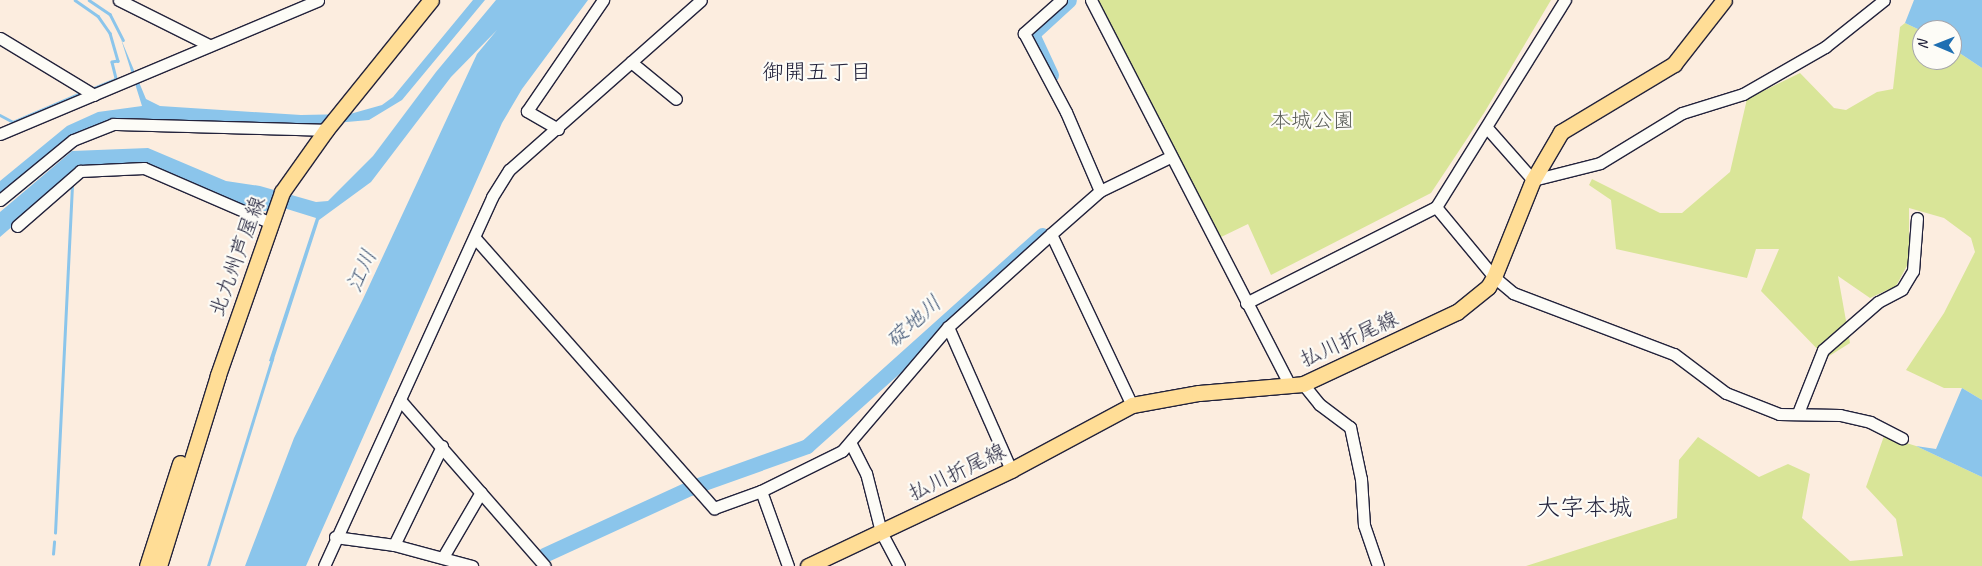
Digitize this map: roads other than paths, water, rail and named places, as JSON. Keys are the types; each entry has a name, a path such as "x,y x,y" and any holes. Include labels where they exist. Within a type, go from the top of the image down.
{"main road":[{"name":"北九州芦屋線","path":"147,566 265,219 278,190 418,0"},
{"name":"北九州芦屋線","path":"320,131 431,0"},
{"name":"払川折尾線","path":"808,566 1011,470 1132,405 1199,393 1297,385 1458,312 1488,287 1494,277 1533,180 1561,132 1674,64 1724,0"},
{"name":"北九州芦屋線","path":"159,566 265,219"}],"street":[{"path":"119,0 209,45"},
{"path":"0,134 318,0"},
{"path":"558,129 527,111 603,0"},
{"path":"324,566 335,537 475,238 492,197 509,170 558,129 701,0"},
{"path":"1061,0 1024,33 1066,112 1100,190"},
{"path":"1091,0 1246,303 1297,385 1350,427 1361,480 1364,525 1378,566"},
{"path":"1246,303 1436,207 1488,129 1565,0"},
{"path":"1488,129 1533,180 1600,163 1682,114 1743,94 1825,47 1884,0"},
{"path":"0,38 94,95"},
{"path":"631,62 676,99"},
{"path":"0,200 73,140 113,124 142,122 320,131"},
{"path":"475,238 706,504 714,508 761,491 828,461 851,444 948,327 1051,234 1100,190 1170,157"},
{"path":"17,226 80,171 144,168 265,219"},
{"path":"1436,207 1494,277 1513,293 1674,354 1726,393 1779,414 1798,413 1870,422 1902,438"},
{"path":"1798,413 1823,350 1878,302 1902,289 1913,272 1917,218"},
{"path":"1051,234 1132,405"},
{"path":"948,327 1011,470"},
{"path":"400,400 442,446 544,566"},
{"path":"851,444 866,473 881,532 900,566"},
{"path":"394,545 442,446"},
{"path":"761,491 788,566"},
{"path":"443,557 481,492"},
{"path":"335,537 394,545 472,566"}],"water":[{"path":"473,0 485,0 402,100 369,120 302,126 121,118 83,130 66,140 0,195 0,181 67,126 98,112 142,106 121,39 146,99 160,106 301,115 350,114 382,105 393,97"},
{"path":"496,0 588,0 522,89 502,123 306,566 245,566 294,438 363,299 477,54 497,30 451,77 371,182 319,220 273,362 269,361 316,218 287,209 253,212 145,166 80,168 0,237 0,212 72,151 148,148 226,181 260,186 316,202 328,201 373,156 436,72"},
{"path":"1914,0 1982,0 1982,68 1962,55 1962,20 1912,20 1912,26 1905,23"},
{"path":"1962,388 1982,400 1982,477 1916,446 1936,449"}],"waterway":[{"path":"75,0 98,16 110,33 118,61 112,62 116,78"},
{"path":"89,0 110,14 123,40"},
{"name":"碇地川","path":"1051,75 1032,34 1069,0"},
{"path":"94,88 115,79"},
{"path":"0,115 13,122 81,93"},
{"path":"55,533 72,182"},
{"name":"碇地川","path":"544,555 690,488 807,446 1042,235"},
{"path":"208,566 272,359"},
{"path":"53,554 54,542"}],"district":[{"name":"御開五丁目","path":"817,73"},
{"name":"大字本城","path":"1584,508"}],"park label":[{"name":"本城公園","path":"1312,120"}],"water label":[{"name":"江川","path":"362,271"}]}
